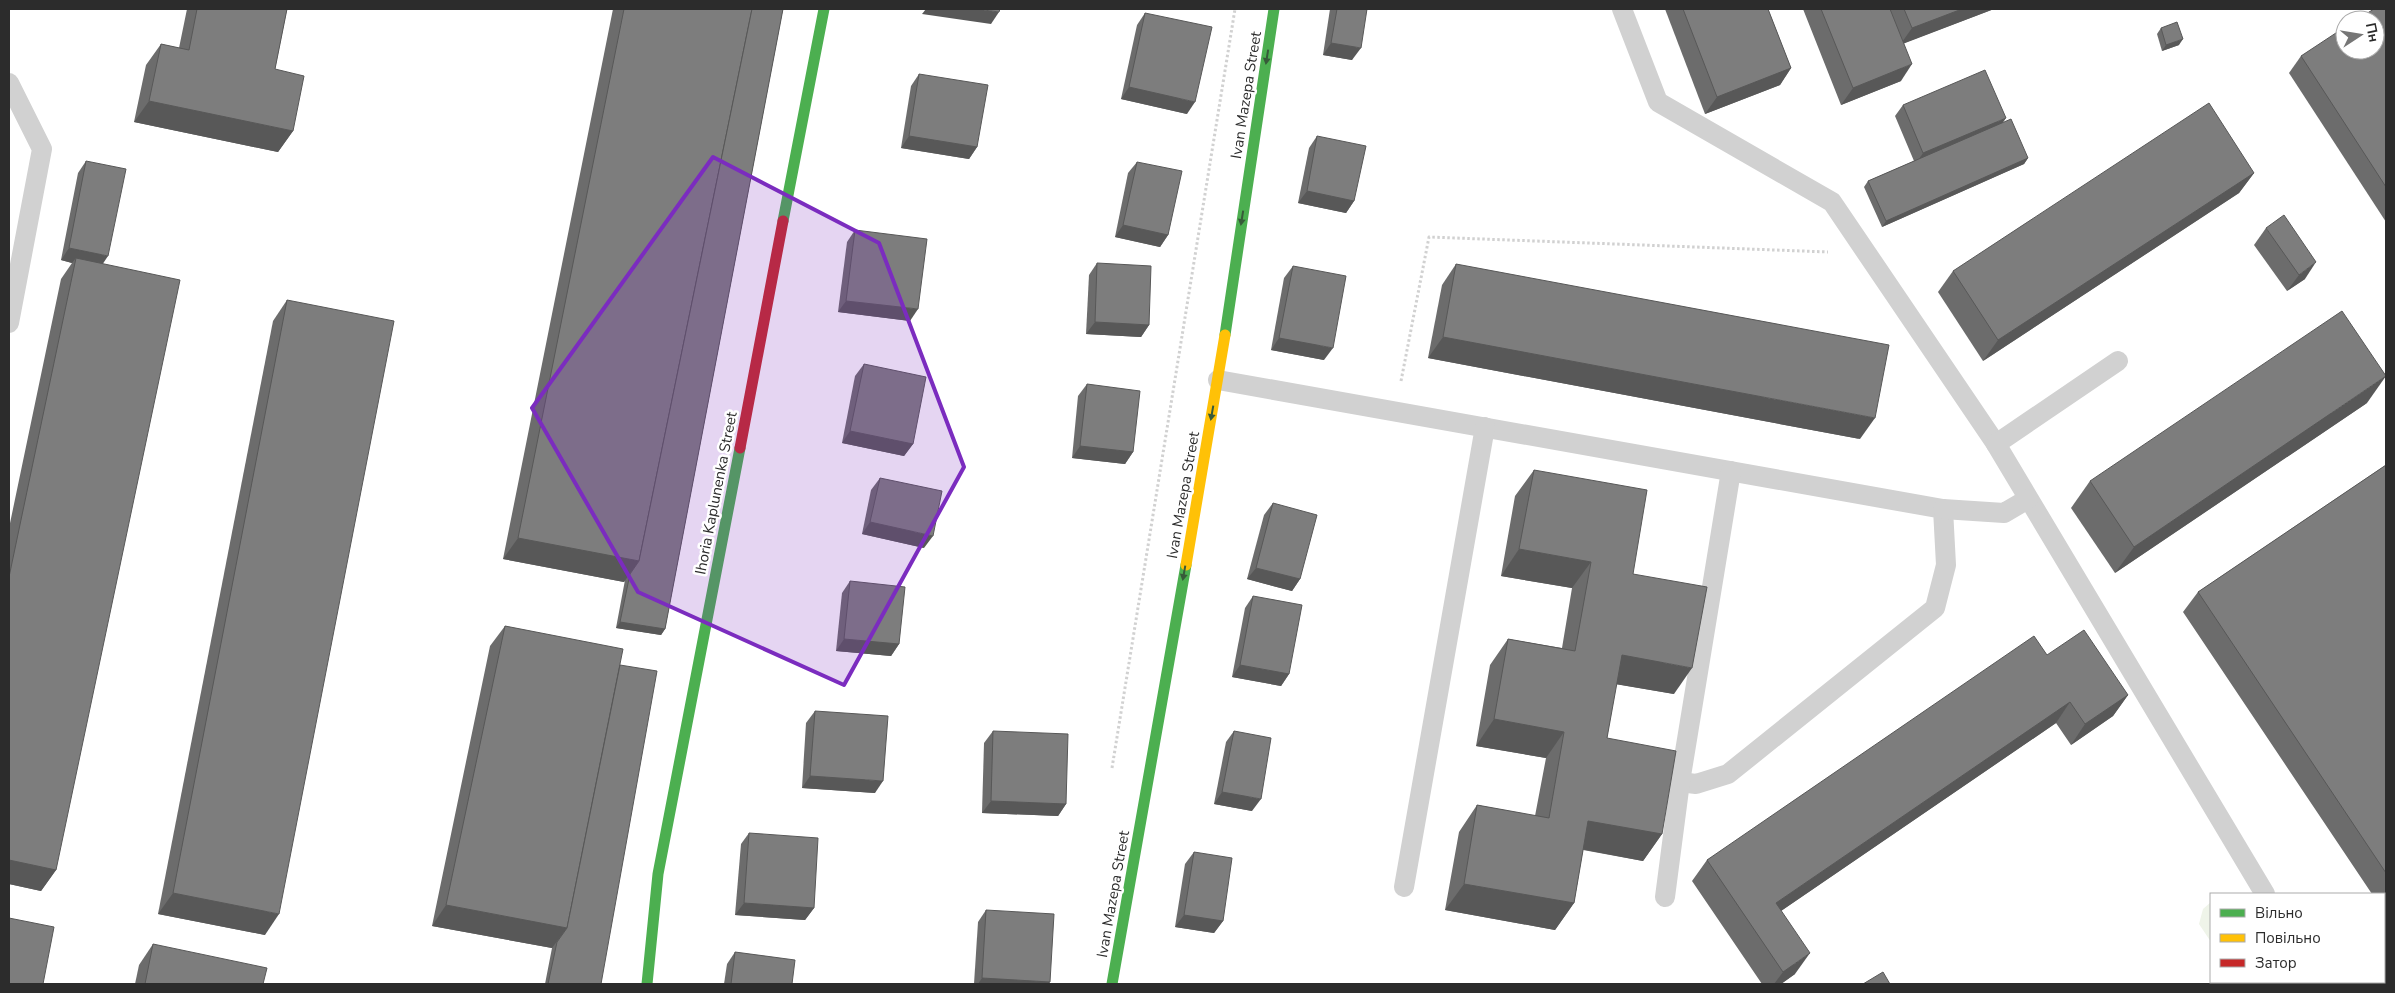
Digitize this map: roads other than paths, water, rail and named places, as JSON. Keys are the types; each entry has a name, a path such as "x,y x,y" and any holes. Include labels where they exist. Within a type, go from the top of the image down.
{"street":[{"name":"Ihoria Kaplunenka Street","path":"647,984 658,874 824,9"},
{"name":"Ivan Mazepa Street","path":"1112,984 1218,380 1274,9"}],"lane":[{"path":"1622,9 1658,102 1832,202 1996,444 2264,893"},
{"path":"9,83 42,148 9,323"},
{"path":"1996,444 2118,361"},
{"path":"1218,380 1396,410 1943,509 2004,514 2028,498"},
{"path":"1404,886 1485,427"},
{"path":"1664,897 1680,782 1731,471"},
{"path":"1680,782 1696,784 1728,774 1935,608 1946,565 1943,509"}]}
